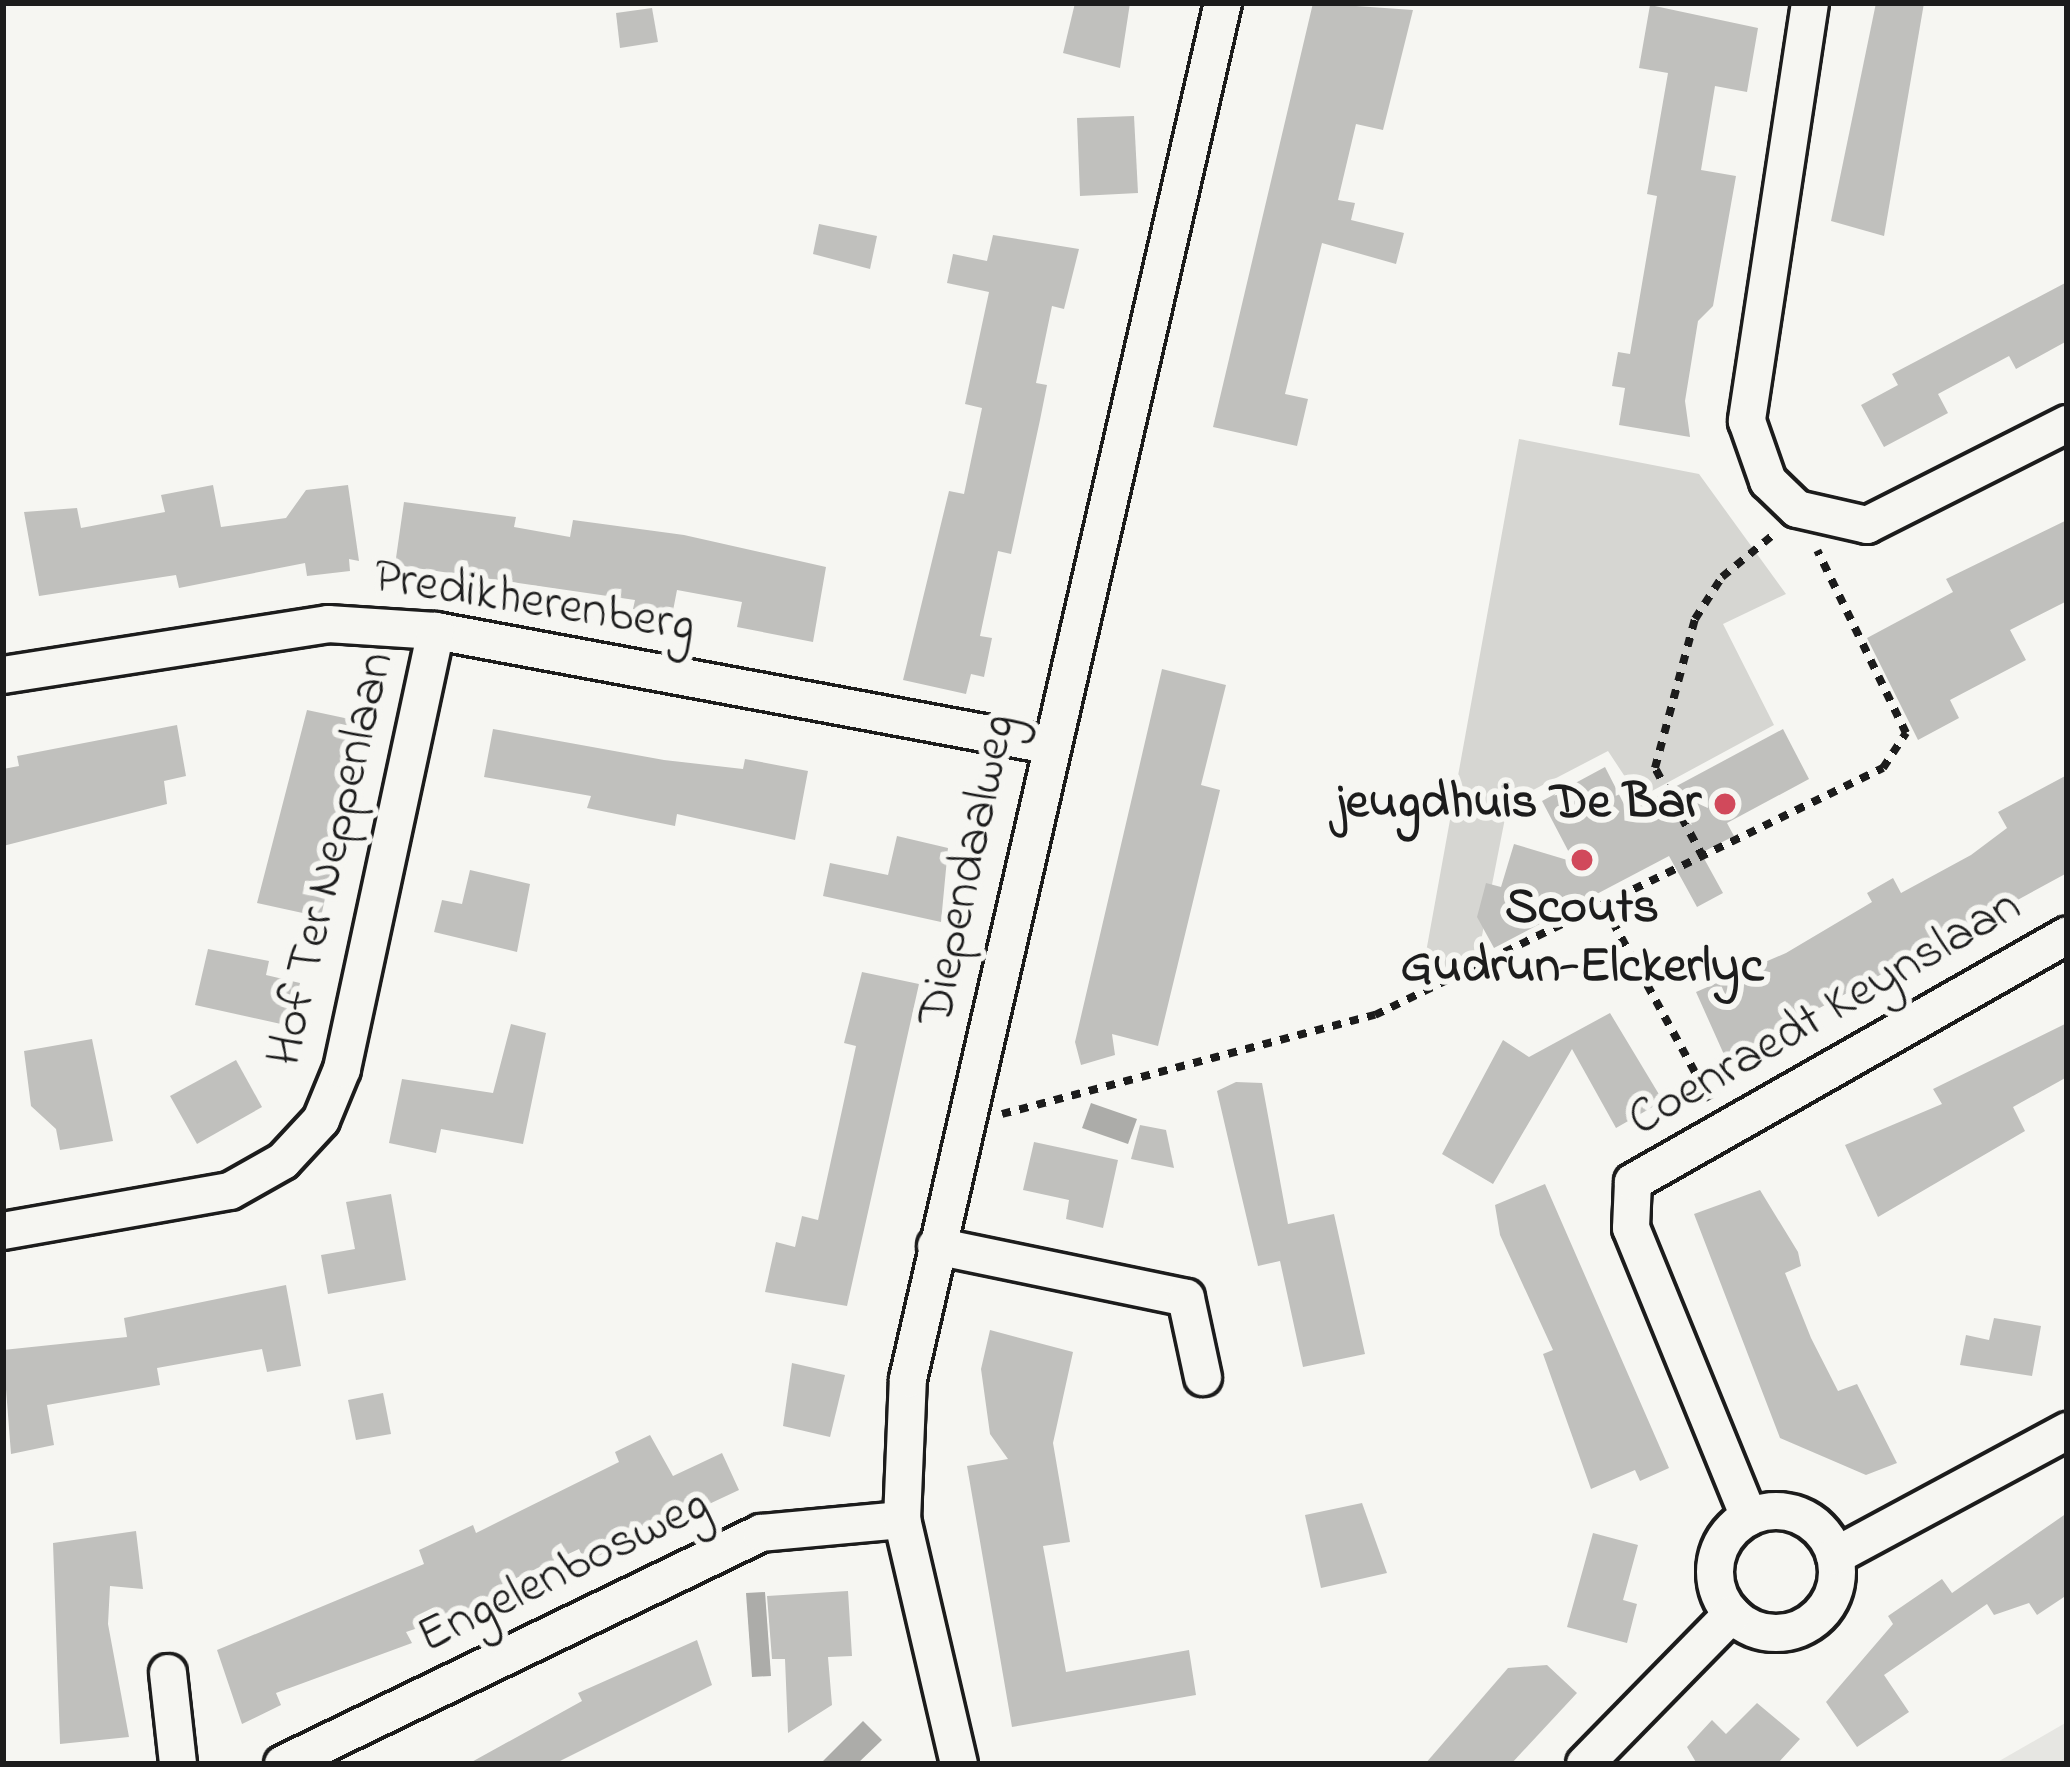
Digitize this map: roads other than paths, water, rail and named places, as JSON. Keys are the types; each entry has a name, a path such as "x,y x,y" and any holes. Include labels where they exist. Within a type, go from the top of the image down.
{"street":[{"name":"Diependaalweg","path":"958,1764 902,1520 908,1379 1048,745 1223,3"},
{"path":"1810,3 1747,422 1768,481 1797,509 1867,525 2067,424"},
{"name":"Predikherenberg","path":"3,675 328,624 436,632 1048,745"},
{"name":"Hof Ter Neppenlaan","path":"3,1231 230,1191 283,1161 321,1120 342,1069 436,632"},
{"name":"Coenraedt Keynslaan","path":"1749,1517 1627,1205 1648,1168 2067,935"},
{"path":"936,1246 1186,1298 1203,1377"},
{"path":"1834,1556 2067,1431"},
{"path":"1801,1516 1834,1556 1832,1596 1805,1625 1767,1632 1732,1614 1716,1561 1749,1517 1801,1516"},
{"name":"Engelenbosweg","path":"283,1764 761,1533 902,1520"},
{"path":"1585,1764 1732,1614"},
{"path":"168,1673 178,1764"}],"place":[{"name":"jeugdhuis De Bar","path":"1725,804"},
{"name":"Scouts Gudrun-Elckerlyc","path":"1582,860"}]}
